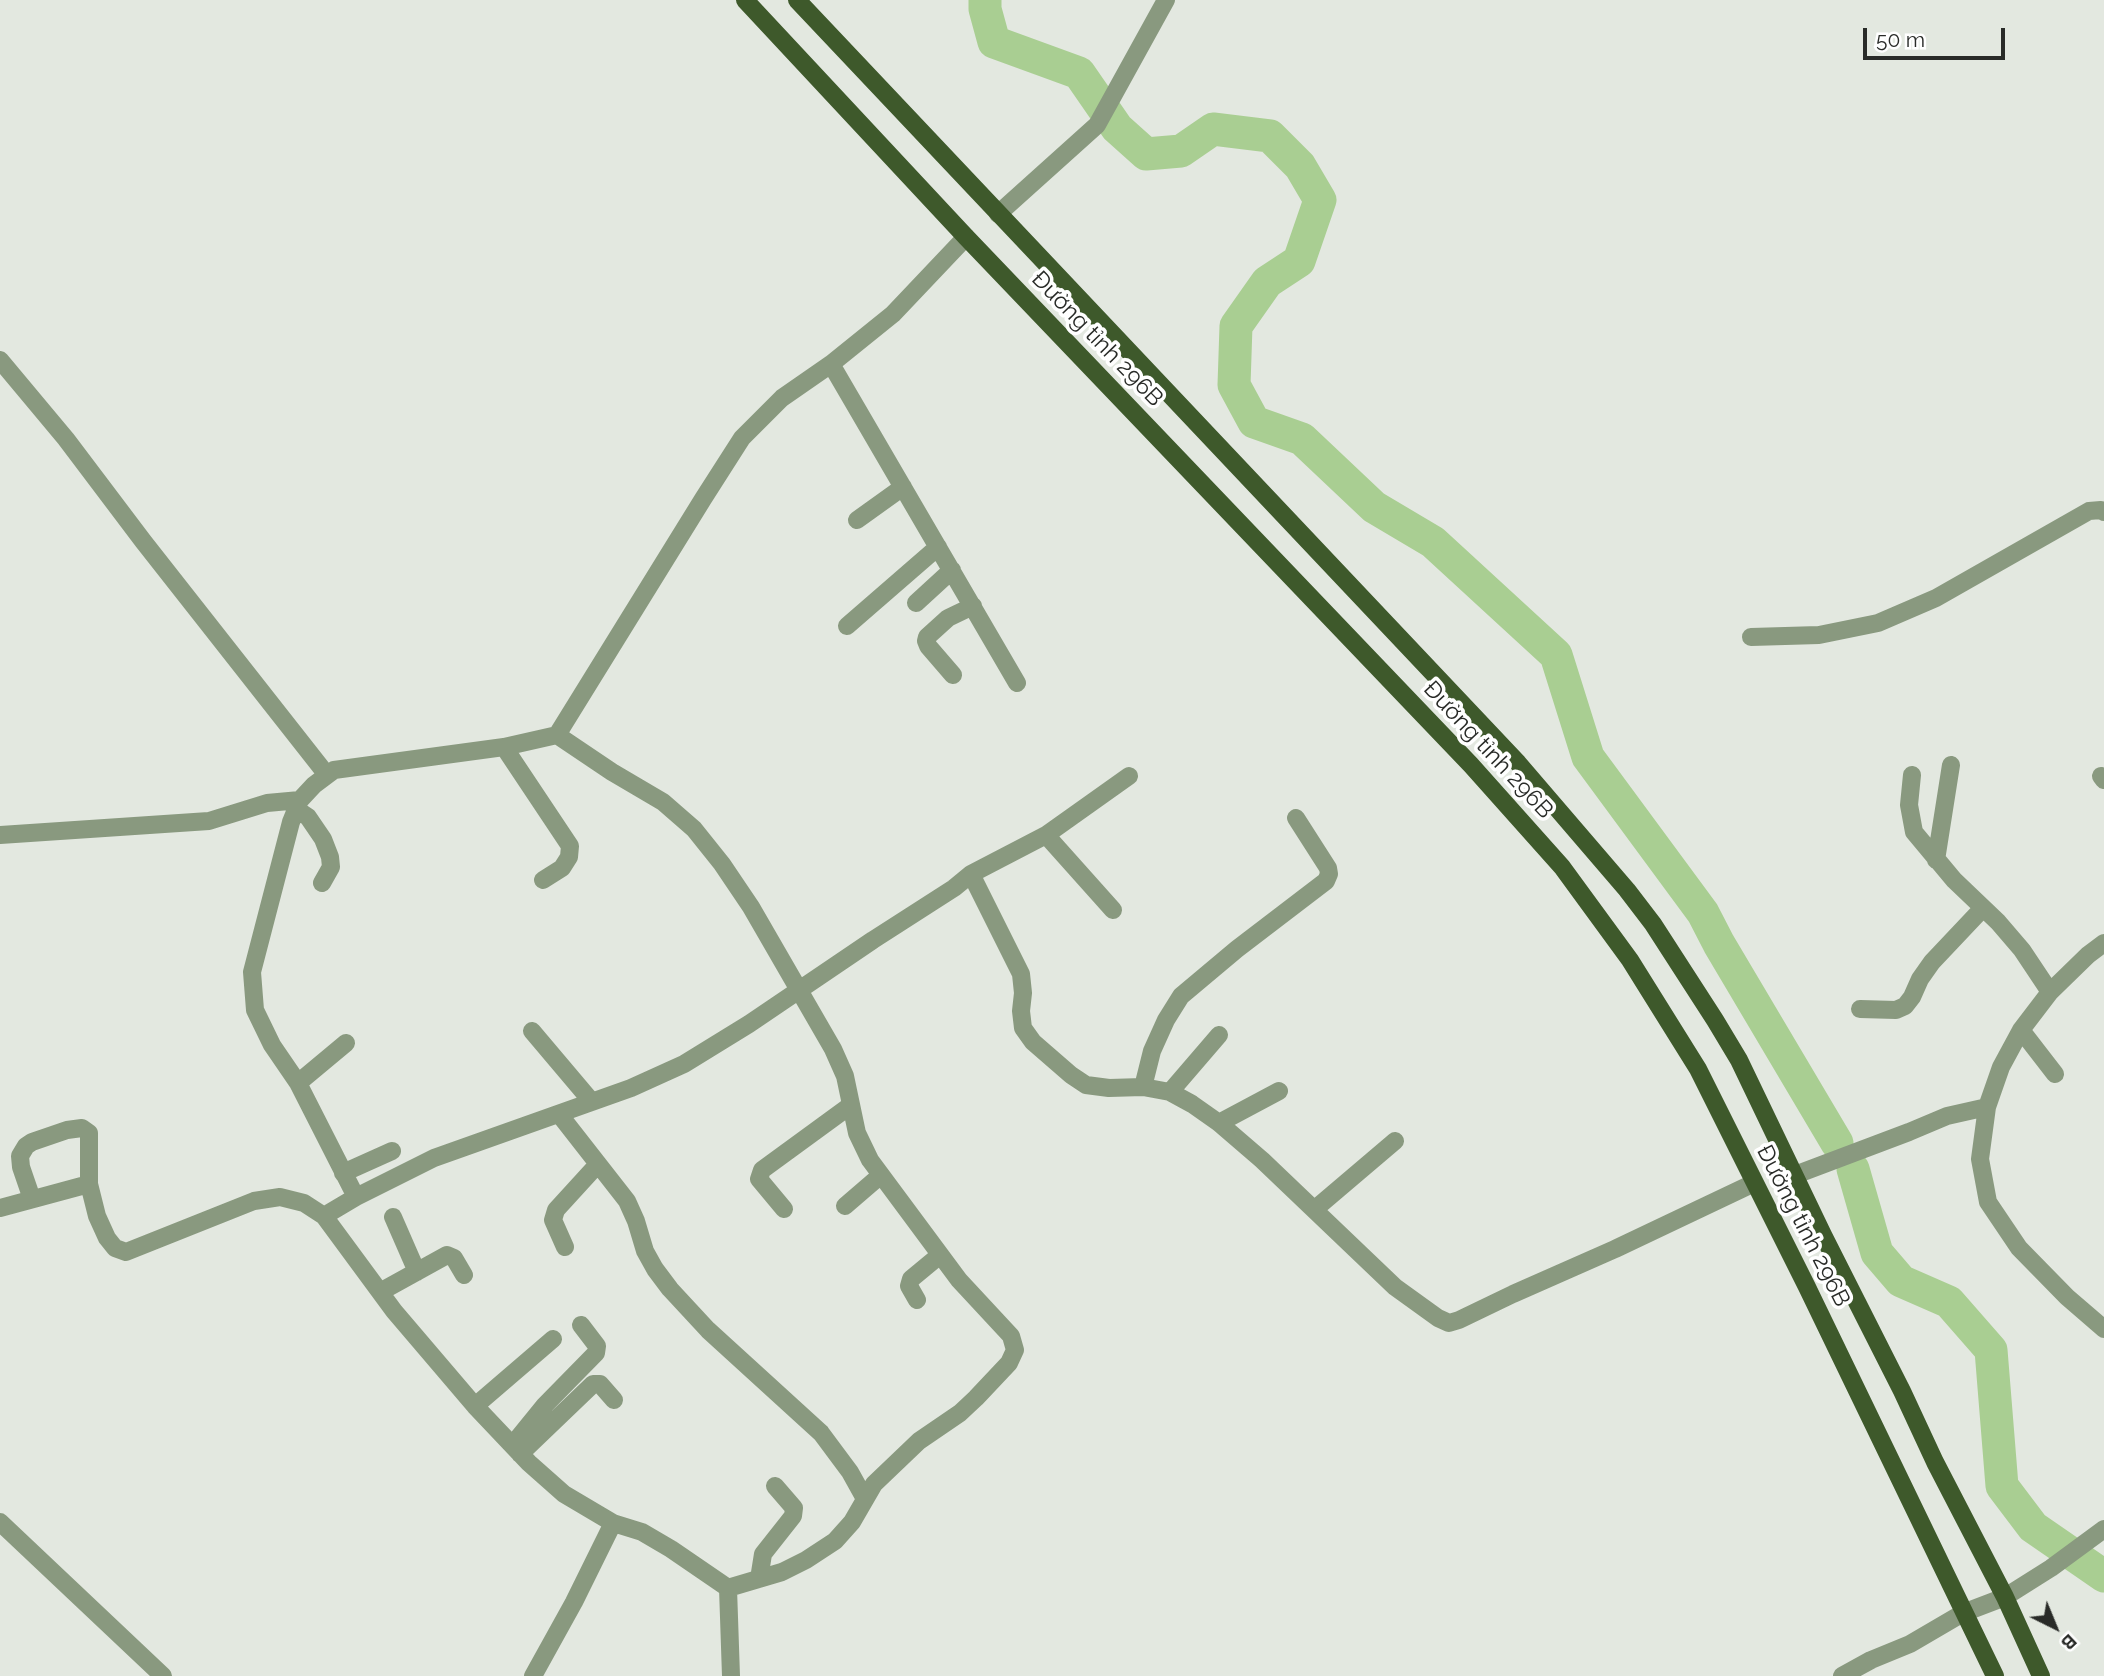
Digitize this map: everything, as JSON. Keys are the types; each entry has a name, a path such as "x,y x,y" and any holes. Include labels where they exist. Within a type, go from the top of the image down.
{"main road":[{"name":"Đường tỉnh 296B","path":"745,0 966,237 1471,765 1562,867 1630,960 1698,1069 1856,1386 1995,1676"},
{"name":"Đường tỉnh 296B","path":"797,0 1518,763 1653,924 1739,1060 1935,1462 2005,1597 2041,1676"}],"street":[{"path":"998,214 1097,125 1166,0"},
{"path":"356,1197 298,1083 272,1045 255,1010 252,972 291,822 298,805 314,785 334,770 504,747 556,735 743,438 782,398 831,364 893,314 966,237"},
{"path":"0,360 66,439 327,775"},
{"path":"831,364 1017,683"},
{"path":"856,520 903,487"},
{"path":"1751,637 1819,635 1878,623 1936,598 2089,511 2104,512"},
{"path":"847,626 938,547"},
{"path":"916,603 952,570"},
{"path":"953,675 928,646 927,637 948,618 973,606"},
{"path":"556,735 663,802 694,829 722,864 800,990 841,1067 857,1133 870,1160 959,1280 1011,1336 1015,1350 1009,1363 976,1398 960,1413 919,1441 874,1484 852,1522 835,1541 782,1572 728,1588"},
{"path":"504,747 570,846 569,857 562,868 543,880"},
{"path":"1936,860 1951,765"},
{"path":"1912,775 1909,805 1914,832 1936,860 2022,950 2050,992"},
{"path":"324,1216 434,1158 631,1088 684,1064 749,1024 971,874 1046,835 1129,776"},
{"path":"0,835 209,821 267,803 298,805 323,839 330,858 331,867 322,883"},
{"path":"1143,1087 1152,1051 1181,996 1326,881 1328,868 1296,818"},
{"path":"1046,835 1113,910"},
{"path":"971,874 1021,974 1023,1028 1033,1042 1086,1085 1109,1088 1143,1087 1170,1092 1219,1123 1315,1209 1395,1287 1449,1323 1754,1183"},
{"path":"1860,1009 1896,1010 1905,1006 1932,962 1983,908"},
{"path":"2104,943 2050,992 2021,1030 2001,1067 1987,1107 1980,1159 1988,1202 2019,1248 2067,1297 2104,1329"},
{"path":"2021,1030 2055,1074"},
{"path":"532,1031 592,1102"},
{"path":"1170,1092 1219,1035"},
{"path":"298,1083 346,1043"},
{"path":"1219,1123 1279,1091"},
{"path":"784,1209 759,1180 762,1170 851,1105"},
{"path":"1795,1175 1947,1116 1987,1107"},
{"path":"559,1114 627,1201 645,1251 670,1289 708,1330 821,1433 865,1499"},
{"path":"32,1199 21,1167 20,1156 23,1151 32,1142 67,1130 82,1128 89,1133 89,1184 97,1216 115,1248 126,1252 254,1201 281,1196 304,1203 324,1216 394,1311 475,1406 564,1494 613,1523 642,1532 728,1588"},
{"path":"1315,1209 1395,1141"},
{"path":"343,1173 392,1151"},
{"path":"565,1247 553,1220 556,1210 598,1164"},
{"path":"845,1206 881,1175"},
{"path":"0,1208 89,1184"},
{"path":"393,1217 417,1272"},
{"path":"380,1292 447,1255 454,1258 464,1275"},
{"path":"917,1300 909,1286 911,1279 940,1255"},
{"path":"516,1445 545,1405 596,1353 597,1346 580,1325"},
{"path":"475,1406 553,1339"},
{"path":"516,1445 593,1384 600,1384 614,1399"},
{"path":"759,1579 763,1554 793,1516 794,1508 775,1486"},
{"path":"0,1522 163,1676"},
{"path":"533,1676 575,1602 613,1523"},
{"path":"1842,1676 1871,1660 1910,1644 1963,1613 2005,1597 2051,1568 2104,1529"},
{"path":"728,1588 732,1676"}],"waterway":[{"path":"985,0 994,42 1079,73 1117,128 1146,154 1181,151 1213,129 1270,136 1300,166 1320,200 1299,261 1267,282 1236,326 1234,385 1254,422 1302,439 1374,507 1433,542 1556,655 1588,757 1703,913 1837,1143"},
{"path":"1853,1169 1877,1253 1901,1281 1949,1302 1991,1350 2002,1486 2033,1527 2104,1576"}]}
